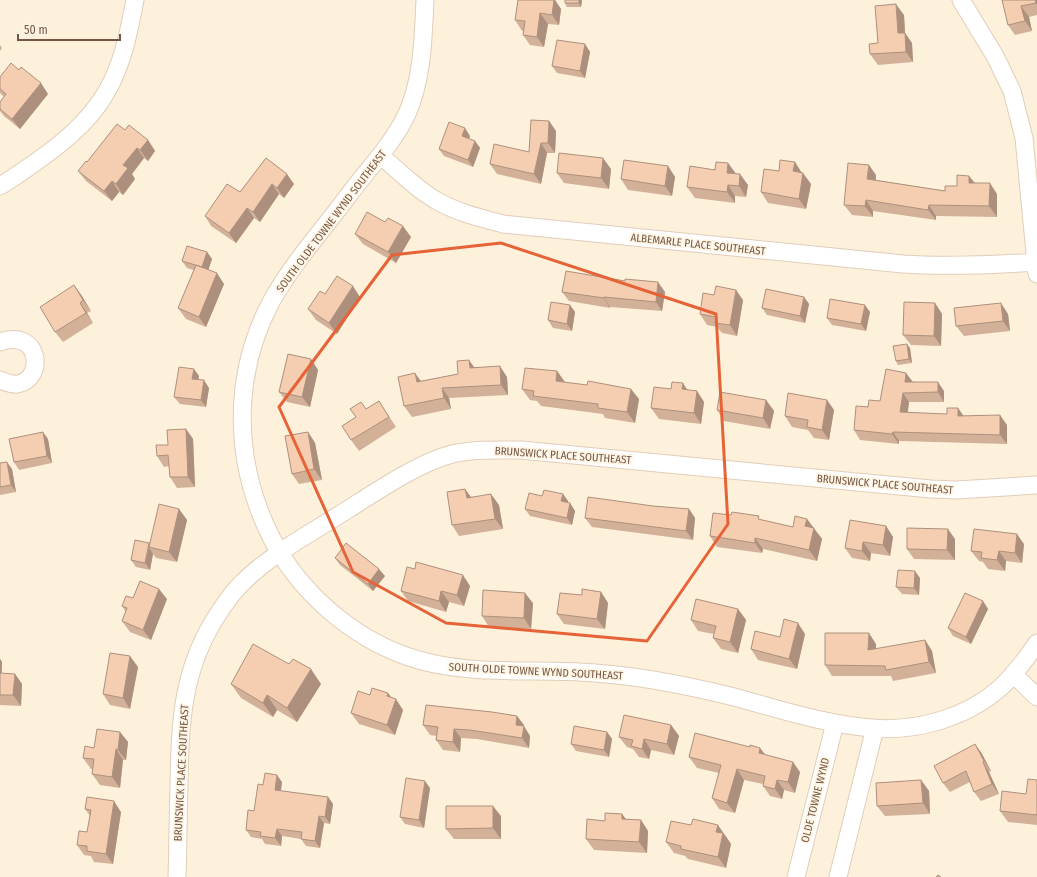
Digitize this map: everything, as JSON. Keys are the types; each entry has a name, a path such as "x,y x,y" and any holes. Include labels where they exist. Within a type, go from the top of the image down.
{"street":[{"path":"1,184 33,164 71,135 99,104 114,77 121,58 135,0"},
{"path":"961,0 995,56 1012,91 1024,138 1036,268"},
{"name":"SOUTH OLDE TOWNE WYND SOUTHEAST","path":"424,4 423,54 415,92 400,127 381,156 355,187 286,278 267,311 253,345 242,393 242,415 246,460 256,501 279,553 303,584 331,612 367,637 388,648 418,660 477,670 584,672 646,679 724,695 835,723 875,728 919,726 950,717 978,704 998,690 1027,658 1037,643"},
{"name":"ALBEMARLE PLACE SOUTHEAST","path":"381,156 437,201 468,214 503,224 903,264 1036,268"},
{"path":"0,342 14,339 22,340 27,343 33,350 35,365 32,374 19,384 12,384 0,380"},
{"name":"BRUNSWICK PLACE SOUTHEAST","path":"177,877 181,726 187,684 201,642 227,600 241,584 279,553 408,473 451,455 475,450 508,450 546,452 931,489 957,490 1037,486"},
{"path":"1013,674 1037,697"},
{"name":"OLDE TOWNE WYND","path":"796,877 835,723"},
{"path":"838,877 875,728"}],"highlighted area":[{"path":"501,243 716,314 728,524 647,641 446,623 353,572 279,407 392,255"}],"building":[{"path":"518,0 554,0 552,15 540,13 537,37 523,35 525,21 515,20"},
{"path":"565,0 579,0 579,3 565,3"},
{"path":"1002,0 1035,0 1036,3 1021,6 1025,21 1008,25"},
{"path":"896,4 898,33 905,33 906,52 870,54 869,44 878,43 875,6"},
{"path":"557,40 585,44 580,71 552,66"},
{"path":"11,63 19,70 21,67 41,83 12,119 0,109 0,102 6,94 0,89 0,77"},
{"path":"531,120 549,121 548,143 541,143 534,174 490,164 494,144 529,152"},
{"path":"449,122 465,128 462,136 475,141 468,160 439,149"},
{"path":"117,124 125,130 129,125 148,140 140,150 137,148 123,165 128,168 116,184 112,181 104,191 78,171"},
{"path":"559,153 603,158 601,178 557,173"},
{"path":"266,158 287,174 277,188 272,184 253,212 247,208 229,233 205,216 227,184 240,192"},
{"path":"624,160 668,166 665,186 621,179"},
{"path":"780,160 795,162 793,171 803,173 799,199 761,192 764,169 779,171"},
{"path":"716,162 728,163 727,173 740,174 739,186 728,185 727,192 687,187 690,166 715,170"},
{"path":"848,163 869,165 867,179 945,191 945,186 957,186 957,175 969,176 969,183 990,183 989,206 929,205 928,210 866,200 865,206 844,205"},
{"path":"367,212 385,222 388,218 403,226 388,252 355,234"},
{"path":"187,246 207,252 202,267 182,261"},
{"path":"196,265 217,273 199,317 178,308"},
{"path":"566,271 625,281 625,279 658,282 656,302 604,298 562,292"},
{"path":"337,276 353,286 329,323 308,309 320,291 325,294"},
{"path":"74,285 83,300 80,303 86,313 55,332 40,307"},
{"path":"716,286 736,290 730,325 715,323 716,317 700,314 703,293 714,295"},
{"path":"766,289 804,297 800,316 762,308"},
{"path":"830,299 865,305 861,324 827,318"},
{"path":"551,302 570,305 567,324 548,320"},
{"path":"904,302 935,303 934,336 903,335"},
{"path":"1001,303 1003,321 956,326 954,308"},
{"path":"907,344 909,359 896,361 893,346"},
{"path":"288,354 311,359 302,397 279,392"},
{"path":"469,360 470,368 500,366 501,385 442,388 444,398 404,406 398,377 415,373 417,382 458,374 457,361"},
{"path":"179,367 194,369 192,379 204,380 201,400 174,397"},
{"path":"525,368 557,371 556,381 587,385 588,381 631,389 627,412 598,408 598,404 533,396 534,391 522,389"},
{"path":"886,369 906,373 905,382 938,382 938,392 903,393 900,412 947,414 947,408 958,408 958,416 1000,415 1000,435 893,432 892,434 854,430 856,406 868,407 869,400 880,401"},
{"path":"672,382 683,383 682,389 697,391 694,413 651,408 654,387 671,389"},
{"path":"720,392 766,400 763,418 717,410"},
{"path":"788,393 827,400 822,430 807,427 808,420 785,416"},
{"path":"379,401 389,417 351,440 342,426 356,417 350,409 361,402 366,409"},
{"path":"186,429 188,477 170,477 168,455 157,456 156,445 168,445 167,430"},
{"path":"43,432 47,456 14,462 9,439"},
{"path":"308,432 314,469 292,474 285,436"},
{"path":"7,462 11,485 0,487 0,463"},
{"path":"465,489 467,498 491,494 495,519 452,525 447,492"},
{"path":"544,490 563,494 561,501 570,503 567,518 525,509 529,493 542,496"},
{"path":"588,497 653,506 689,509 686,531 585,518"},
{"path":"159,504 179,509 169,552 149,547"},
{"path":"732,512 759,516 758,519 793,527 795,516 807,519 805,526 814,528 809,550 755,538 755,543 710,536 713,513 731,515"},
{"path":"850,520 886,526 883,545 863,542 862,551 845,548"},
{"path":"907,528 948,529 947,550 907,549"},
{"path":"974,529 1017,534 1015,553 999,551 997,560 981,558 982,552 971,551"},
{"path":"135,540 149,543 145,563 131,560"},
{"path":"346,543 379,569 368,584 335,558"},
{"path":"416,562 463,575 457,595 441,591 439,601 401,591 407,567 415,569"},
{"path":"898,570 915,571 914,588 896,587"},
{"path":"140,581 159,589 143,630 122,621 127,608 122,606 126,596 133,598"},
{"path":"582,589 601,592 597,619 557,614 560,593 582,595"},
{"path":"483,590 525,593 524,618 482,616"},
{"path":"965,593 983,601 966,637 948,628"},
{"path":"696,599 738,609 730,642 713,638 716,626 691,620"},
{"path":"784,619 798,623 789,659 751,649 755,631 780,637"},
{"path":"825,633 869,633 868,650 925,640 929,662 886,670 885,666 825,665"},
{"path":"253,644 289,664 293,659 311,669 287,708 267,695 263,703 231,684"},
{"path":"110,653 130,656 123,698 103,694"},
{"path":"0,673 15,674 13,695 0,695"},
{"path":"372,688 388,693 387,696 396,699 387,725 351,713 358,691 370,695"},
{"path":"426,705 517,716 516,725 524,726 522,738 454,729 453,742 436,740 438,727 423,725"},
{"path":"624,715 671,725 667,744 644,739 642,749 631,746 633,740 619,737"},
{"path":"574,726 607,732 604,750 571,744"},
{"path":"97,729 120,732 112,777 92,774 94,759 83,758 85,746 94,748"},
{"path":"695,733 750,747 750,745 760,748 759,753 793,762 788,782 777,780 775,789 763,786 765,776 737,769 727,803 712,798 721,765 689,757"},
{"path":"975,744 984,761 983,762 992,784 974,792 966,771 943,783 934,766"},
{"path":"265,773 277,775 275,790 328,797 325,817 319,816 315,841 301,839 302,832 277,829 275,838 260,836 261,832 246,830 248,810 254,811 258,784 263,785"},
{"path":"406,778 425,781 419,820 400,817"},
{"path":"1028,779 1037,780 1037,815 1000,811 1002,791 1026,794"},
{"path":"921,780 923,803 877,806 876,783"},
{"path":"87,797 114,801 106,854 87,851 87,846 77,845 79,831 87,832 91,810 85,809"},
{"path":"446,806 493,806 493,828 446,829"},
{"path":"605,813 622,814 622,819 641,820 639,842 586,839 587,819 605,821"},
{"path":"693,819 718,825 716,832 723,833 718,857 681,849 681,846 666,842 671,821 691,825"}]}
